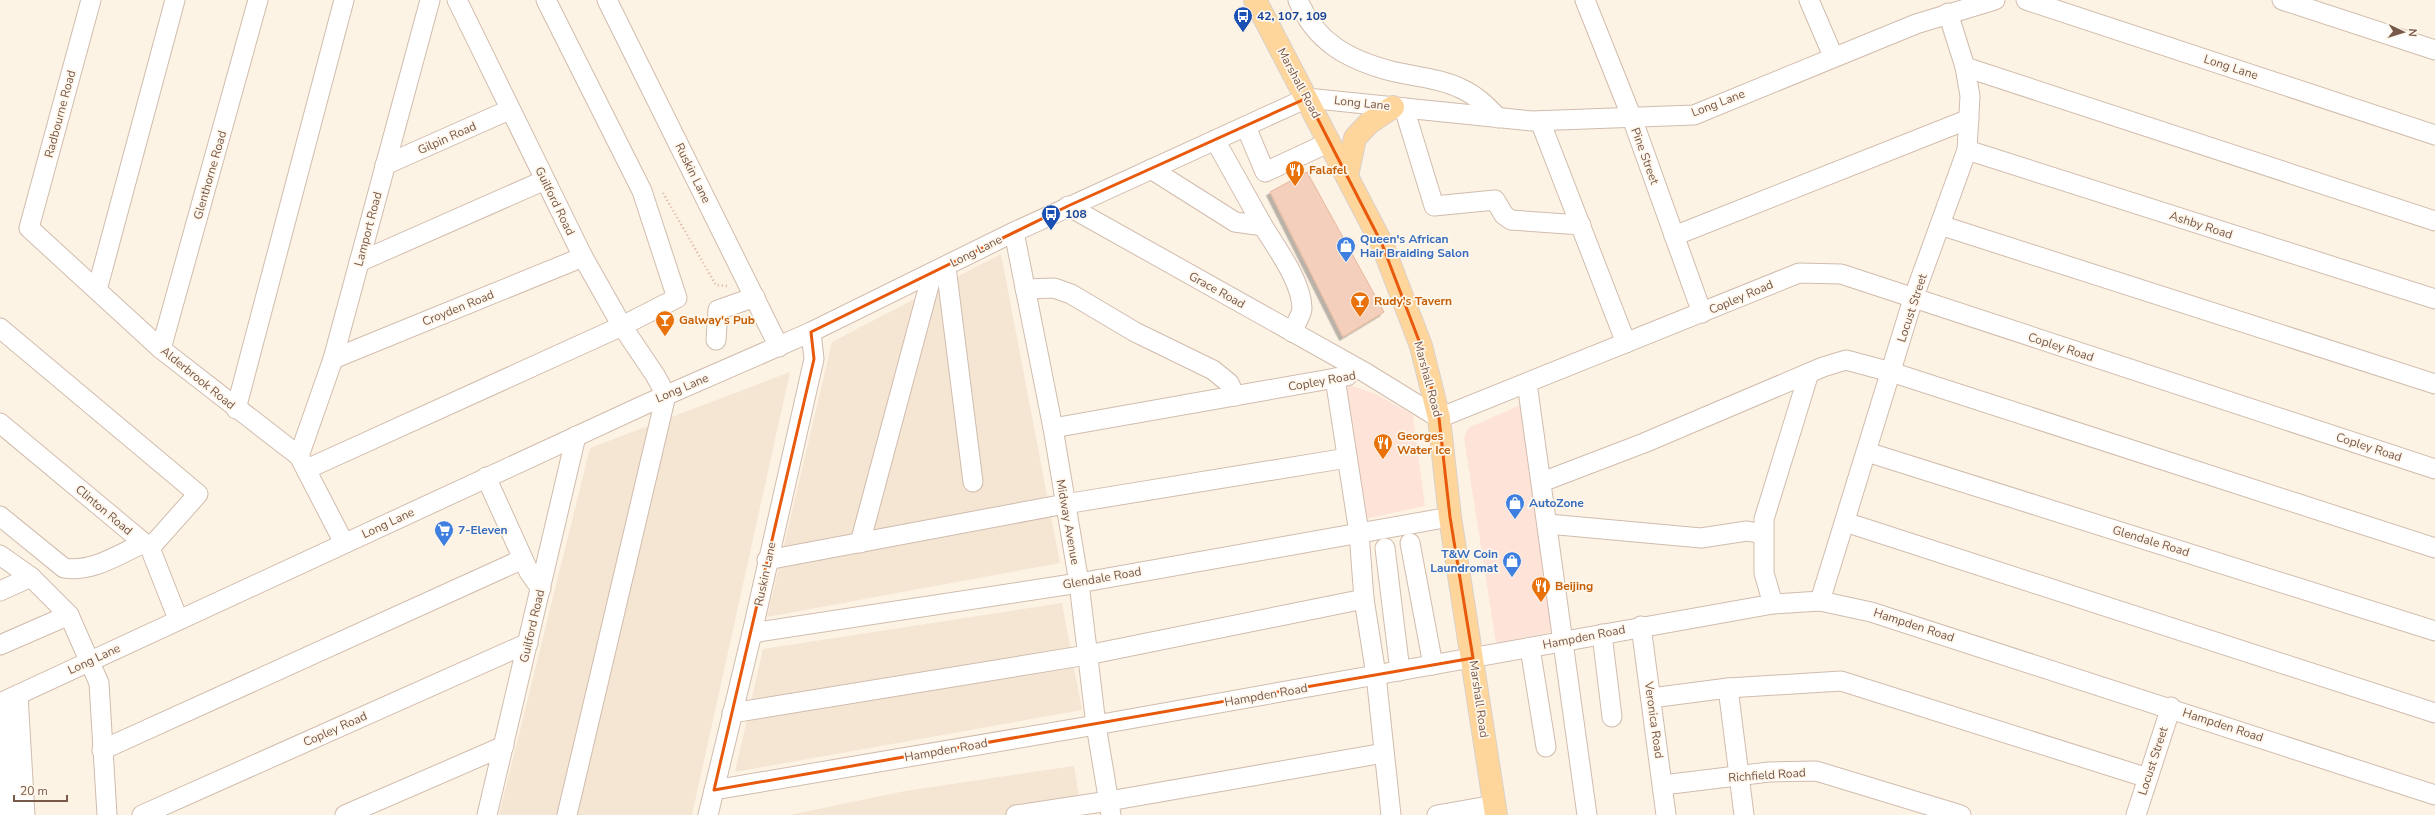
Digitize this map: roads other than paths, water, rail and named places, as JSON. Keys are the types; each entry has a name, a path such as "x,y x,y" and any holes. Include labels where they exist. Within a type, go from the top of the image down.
{"main road":[{"name":"Marshall Road","path":"1255,0 1330,142 1385,252 1421,346 1439,418 1450,517 1473,658 1495,810"},
{"path":"1347,176 1355,138 1369,123 1398,107"}],"street":[{"name":"Radbourne Road","path":"29,228 91,0"},
{"path":"97,290 175,0"},
{"name":"Glenthorne Road","path":"161,349 258,0"},
{"path":"236,409 344,0"},
{"name":"Lamport Road","path":"303,463 333,359 430,0"},
{"name":"Guilford Road","path":"457,0 583,257 622,326 666,395"},
{"path":"303,463 622,326 677,298 642,191 546,0"},
{"name":"Ruskin Lane","path":"607,0 779,346"},
{"path":"1298,0 1305,16 1329,45 1352,58 1391,71 1433,79 1462,88 1482,101 1498,118"},
{"name":"Pine Street","path":"1585,0 1632,118 1702,313"},
{"path":"1809,0 1833,56"},
{"name":"Long Lane","path":"7,700 178,619 486,477 666,395 811,332 1068,206 1246,127 1307,98 1540,121 1694,115 1833,56 1948,13 1995,0"},
{"name":"Long Lane","path":"2026,0 2435,135"},
{"path":"2282,0 2435,50"},
{"name":"Locust Street","path":"1820,601 1868,452 1913,299 1967,150 1970,96 1965,67 1948,13"},
{"path":"1965,67 2435,221"},
{"path":"1398,107 1434,206 1495,200 1504,215 1511,220 1581,225"},
{"name":"Gilpin Road","path":"385,165 510,110"},
{"path":"1674,236 1969,119"},
{"path":"1540,121 1626,343"},
{"path":"1246,127 1264,172 1330,142"},
{"path":"1215,140 1285,262 1298,291 1302,310 1292,332"},
{"name":"Ashby Road","path":"1967,150 2435,299"},
{"path":"1151,169 1235,222 1263,226"},
{"path":"359,262 545,180"},
{"name":"Grace Road","path":"1068,206 1366,374"},
{"path":"1940,225 2435,384"},
{"name":"Alderbrook Road","path":"29,228 161,349 303,463 344,543"},
{"name":"Midway Avenue","path":"1014,232 1052,428 1079,583 1096,725 1110,808"},
{"name":"Croyden Road","path":"333,359 583,257"},
{"path":"939,270 973,482"},
{"path":"860,543 939,270"},
{"name":"Copley Road","path":"1052,428 1335,378 1366,374 1439,418 1798,273 1840,274 2435,468"},
{"path":"1025,289 1054,288 1071,294 1135,332 1213,370 1229,383 1235,396"},
{"path":"716,340 718,310 755,297"},
{"path":"0,328 198,494 147,545 90,568 75,570 64,568 0,516"},
{"name":"Ruskin Lane","path":"708,815 752,633 767,560 814,359 811,332"},
{"path":"1542,482 1644,443 1809,373 1846,360 1891,372 2435,548"},
{"path":"1773,604 1764,572 1763,534 1766,505 1809,373"},
{"path":"1335,378 1359,533 1364,599 1376,675 1391,815"},
{"path":"1527,383 1565,641 1587,815"},
{"path":"567,815 666,395"},
{"name":"Clinton Road","path":"0,423 147,545 178,619"},
{"name":"Guilford Road","path":"487,815 576,436"},
{"name":"Glendale Road","path":"1868,452 2435,631"},
{"path":"767,560 1065,504 1347,458"},
{"path":"486,477 523,559 541,589"},
{"name":"Glendale Road","path":"752,633 1079,583 1450,517"},
{"path":"1845,522 2435,713"},
{"path":"1548,524 1701,538 1747,531 1763,534"},
{"path":"1410,543 1433,665"},
{"path":"1385,548 1400,671"},
{"path":"0,555 31,577 69,615 91,661 99,683 107,815"},
{"path":"102,750 523,559"},
{"path":"0,591 31,577"},
{"path":"732,713 1087,654 1364,599"},
{"name":"Hampden Road","path":"714,790 1096,725 1530,648 1641,626 1773,604 1820,601 1871,612 2435,794"},
{"path":"0,645 69,615"},
{"name":"Veronica Road","path":"1641,626 1666,815"},
{"path":"1602,634 1612,717"},
{"name":"Copley Road","path":"142,815 528,643"},
{"path":"1530,648 1546,747"},
{"path":"1651,698 1728,688 1841,681 2148,778"},
{"path":"1728,688 1744,815"},
{"path":"7,700 8,815"},
{"path":"7,700 25,815"},
{"name":"Locust Street","path":"2136,815 2171,708"},
{"path":"345,815 504,746"},
{"path":"1016,815 1110,808 1384,753"},
{"name":"Richfield Road","path":"1663,785 1769,772 1816,771 1961,815"},
{"path":"1437,815 1495,810"}],"place":[{"name":"42, 107, 109","path":"1243,33"},
{"name":"Falafel","path":"1295,187"},
{"name":"108","path":"1051,231"},
{"name":"Queen's African Hair Braiding Salon","path":"1346,263"},
{"name":"Rudy's Tavern","path":"1360,318"},
{"name":"Galway's Pub","path":"665,337"},
{"name":"Georges Water Ice","path":"1383,460"},
{"name":"AutoZone","path":"1515,520"},
{"name":"7-Eleven","path":"444,547"},
{"name":"T&W Coin Laundromat","path":"1512,578"},
{"name":"Beijing","path":"1541,603"}]}
